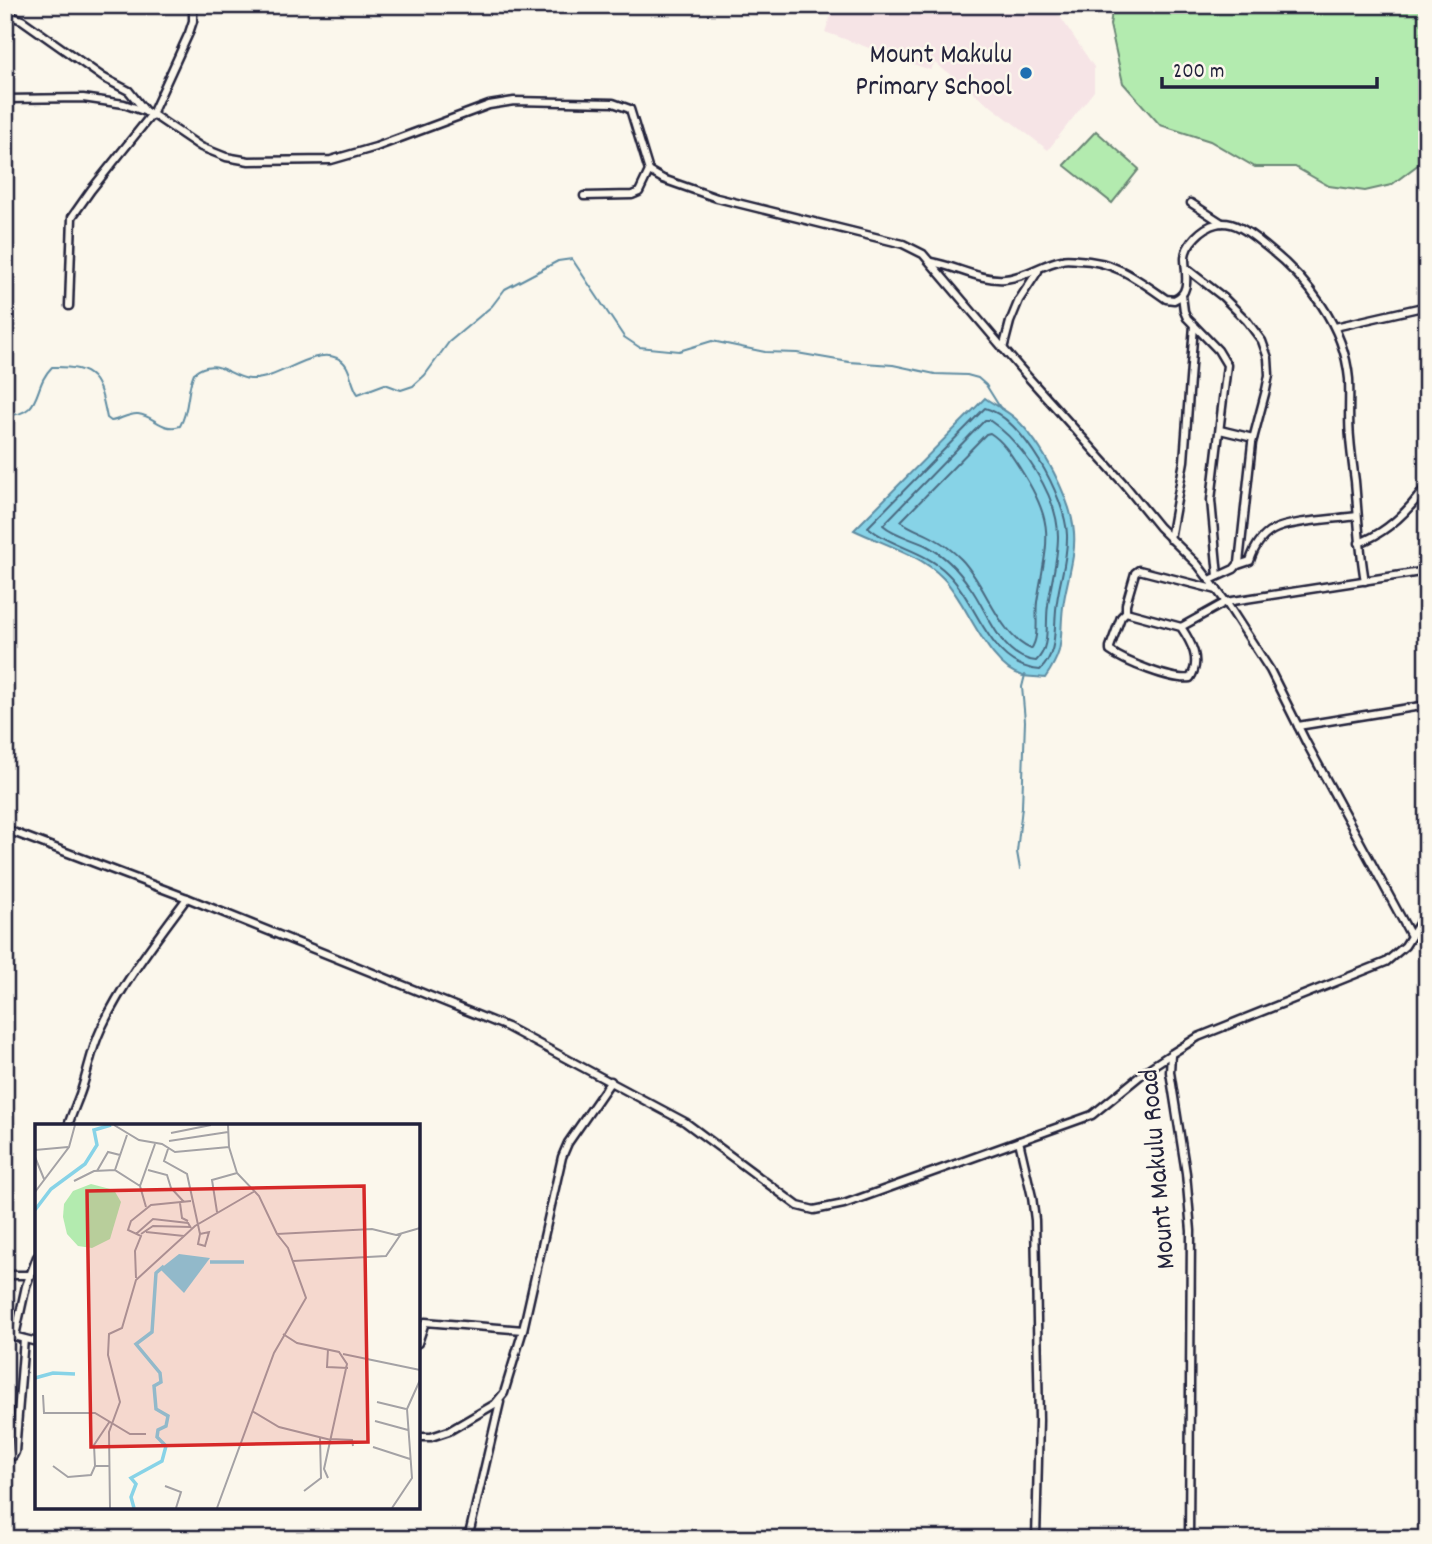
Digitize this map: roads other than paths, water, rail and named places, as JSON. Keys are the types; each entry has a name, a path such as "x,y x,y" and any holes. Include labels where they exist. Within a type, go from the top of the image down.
{"street":[{"path":"69,306 72,217 150,114 193,21 193,5"},
{"path":"5,14 22,20 104,78 129,92 150,114"},
{"path":"5,100 83,98 124,104 150,114 201,147 226,157 249,161 331,160 376,147 489,106 514,101 613,103 630,109 649,172 639,192 632,195 584,196"},
{"path":"649,172 717,198 903,244 923,254 931,262 1003,349 1170,538 1199,565 1226,601 1270,670 1411,936"},
{"path":"1191,203 1222,223"},
{"path":"1218,576 1210,508 1227,375 1226,361 1185,315 1182,295 1189,273 1185,258 1189,247 1206,228 1222,223 1234,224 1272,251 1316,297 1335,327 1349,380 1350,439 1365,581"},
{"path":"931,262 947,264 993,279 1018,277 1063,259 1092,260 1132,274 1166,299 1174,300 1183,306"},
{"path":"1003,349 1019,300 1039,269"},
{"path":"1189,273 1230,303 1257,333 1265,349 1269,375 1253,438 1243,541 1238,565"},
{"path":"1174,300 1182,295"},
{"path":"1335,327 1427,306"},
{"path":"1170,538 1184,461 1194,325"},
{"path":"1220,430 1253,438"},
{"path":"1359,542 1373,538 1389,527 1411,506 1427,485"},
{"path":"1210,580 1250,561 1254,547 1271,530 1357,516"},
{"path":"1181,627 1192,647 1196,663 1192,677 1187,679 1175,678 1112,653 1110,647 1121,617 1126,612 1135,573 1139,570 1217,590"},
{"path":"1126,612 1181,627 1226,601 1427,571"},
{"path":"1298,726 1427,705"},
{"path":"5,829 187,898 507,1027 685,1122 798,1206 814,1210 844,1204 1092,1115 1171,1054"},
{"path":"69,1124 84,1083 92,1050 102,1028 155,941 187,898"},
{"name":"Mount Makulu Road","path":"1189,1539 1191,1231 1186,1173 1170,1072 1171,1054 1198,1037 1386,962 1405,946 1427,911"},
{"path":"468,1539 500,1400 523,1330 562,1157 568,1143 611,1081"},
{"path":"1019,1141 1035,1220 1038,1395 1036,1539"},
{"path":"15,1336 35,1262"},
{"path":"5,1275 30,1275"},
{"path":"420,1337 425,1322 523,1330"},
{"path":"5,1334 35,1342"},
{"path":"5,1458 13,1456 15,1452 24,1339"},
{"path":"420,1437 431,1437 449,1431 500,1400"}],"water":[{"path":"985,398 1026,429 1054,472 1072,520 1074,552 1063,607 1059,651 1045,678 1023,676 1010,670 999,660 988,648 952,589 934,570 912,556 854,530"}],"waterway":[{"path":"5,416 18,414 32,405 41,383 52,367 78,369 93,377 101,393 107,418 111,421 138,414 168,427 180,426 194,373 210,366 250,379 272,375 306,360 327,356 337,358 345,364 358,394 385,384 401,390 413,386 425,375 449,342 492,306 505,289 558,261 572,259 624,337 639,347 679,351 712,341 765,352 797,353 849,362 893,365 935,374 967,375 978,378 986,385 1001,409"},
{"path":"1020,869 1017,852 1022,807 1025,721 1022,687 1025,675"}],"place":[{"name":"Mount Makulu Primary School","path":"1026,73"}]}
